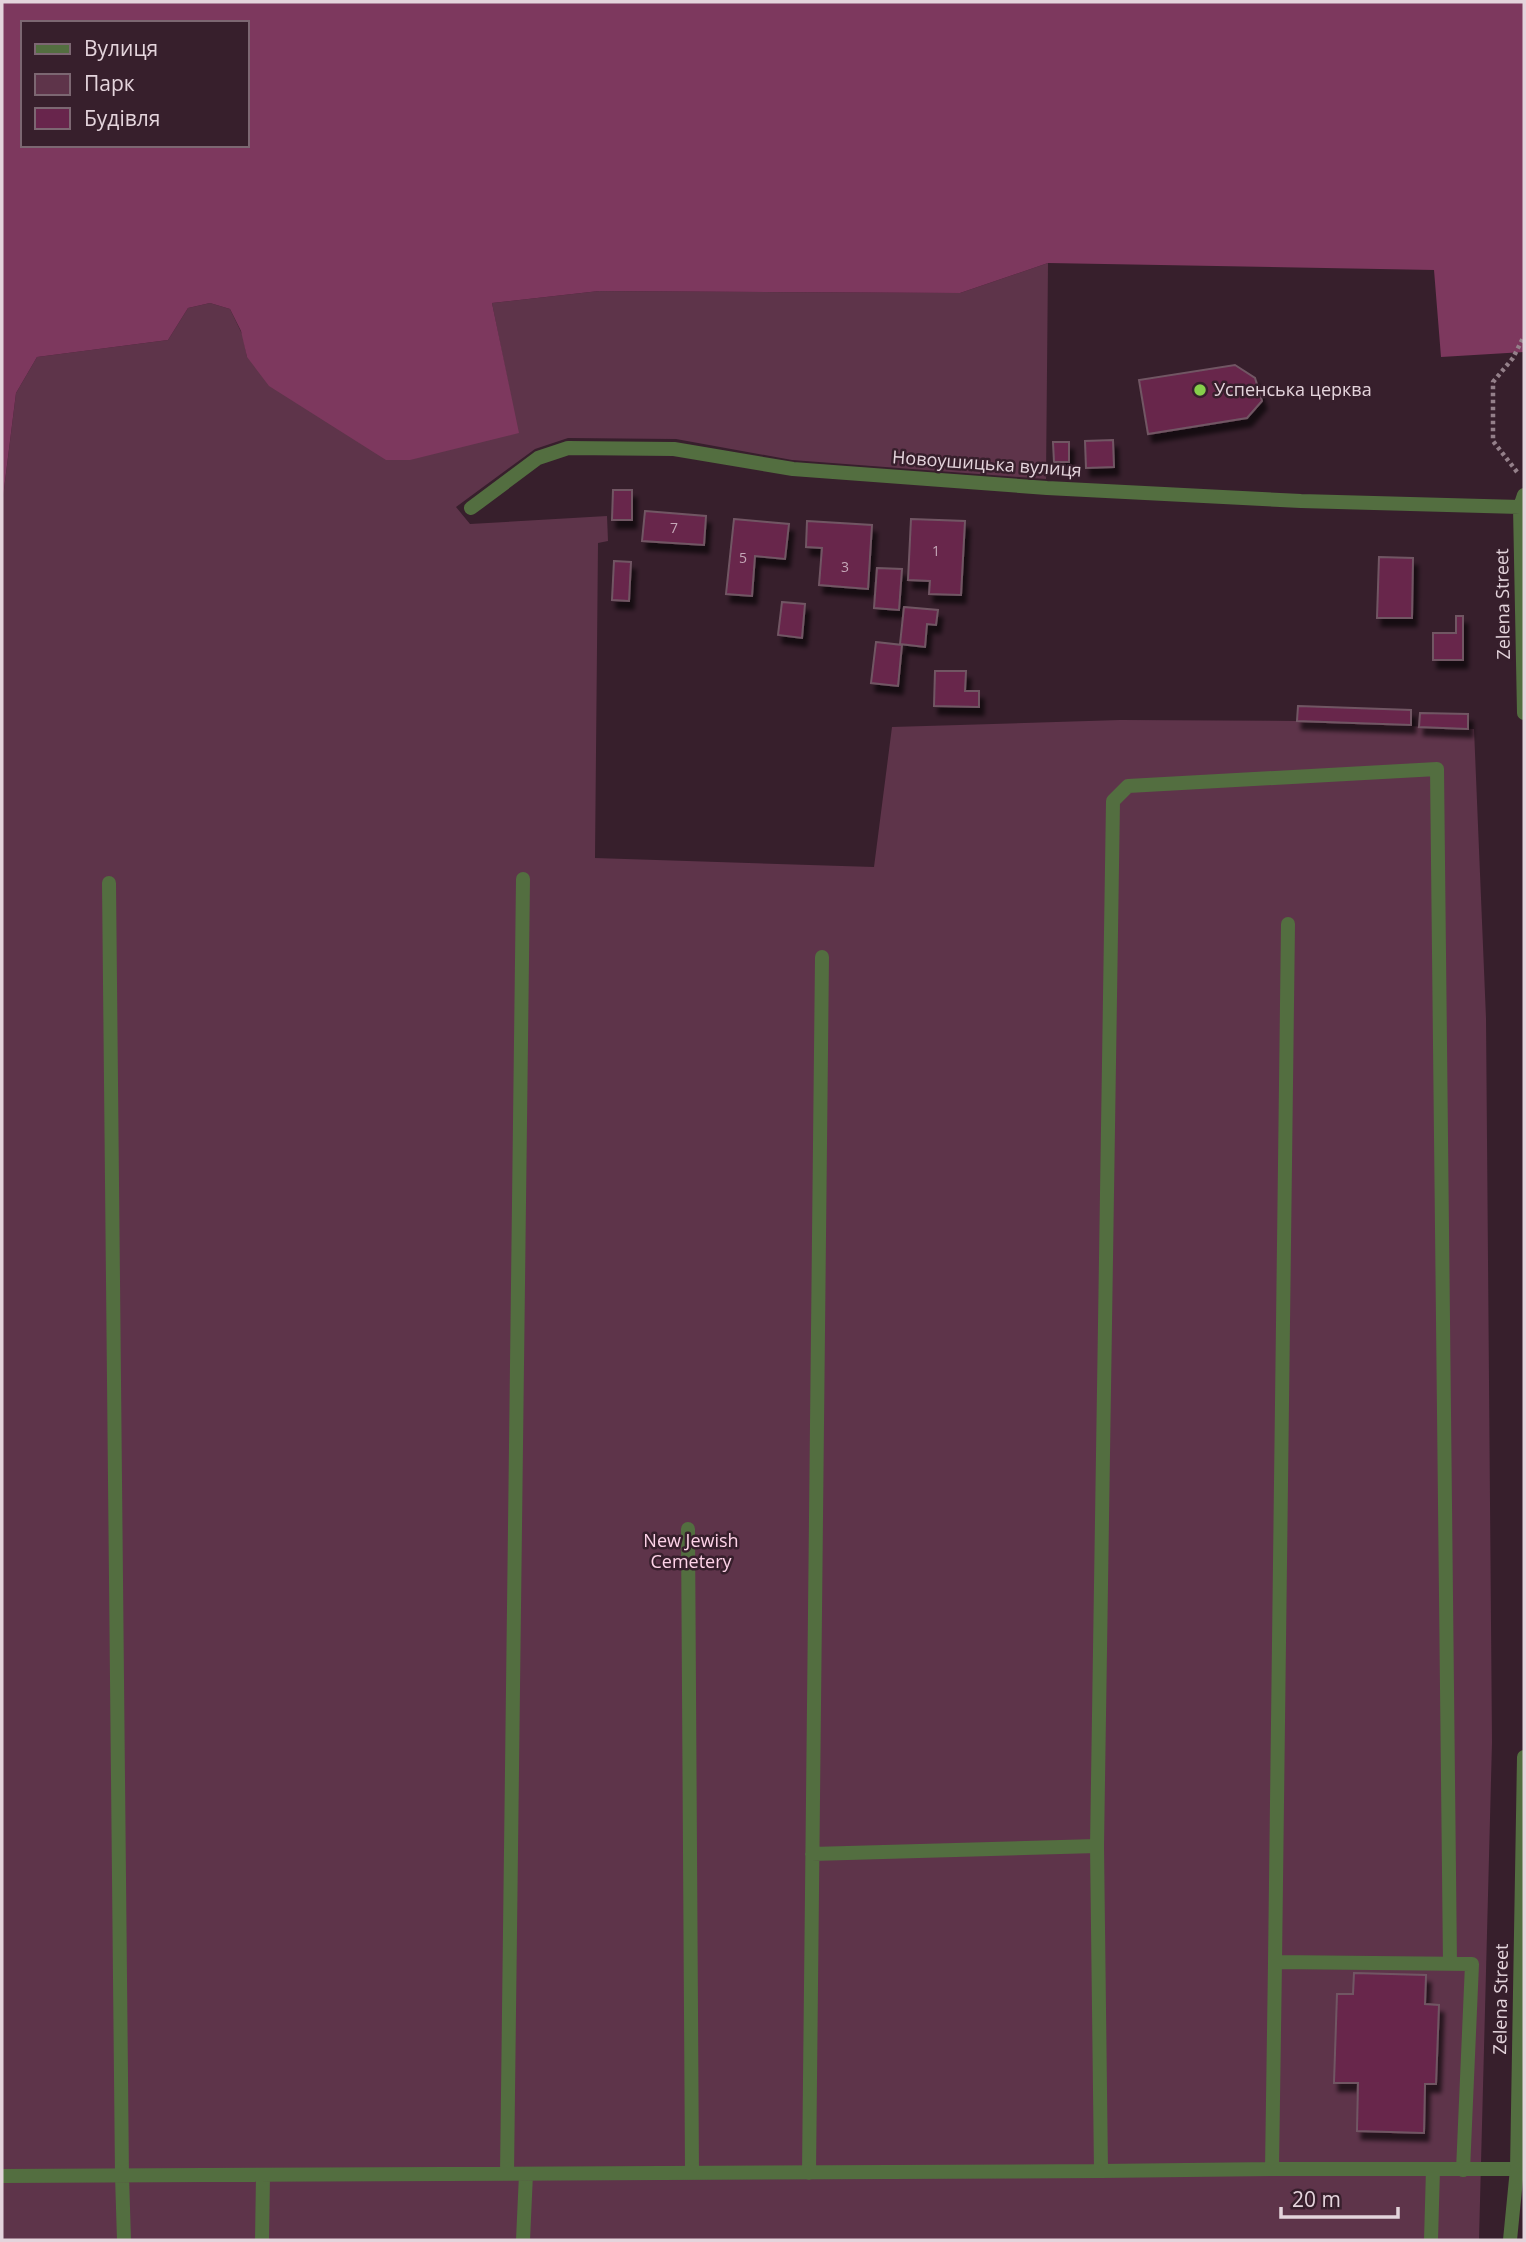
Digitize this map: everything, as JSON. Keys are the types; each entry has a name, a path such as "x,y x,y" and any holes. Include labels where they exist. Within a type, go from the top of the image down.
{"street":[{"name":"Новоушицька вулиця","path":"471,508 538,458 568,448 674,449 793,469 1047,488 1301,501 1522,501"},
{"name":"Zelena Street","path":"1522,501 1524,713"},
{"path":"1101,2171 1097,1846 1113,802 1128,786 1437,769 1450,1964"},
{"path":"507,2174 523,879"},
{"path":"109,883 121,2176 124,2240"},
{"path":"1272,2169 1288,924"},
{"path":"809,2173 822,957"},
{"path":"688,1529 692,2173"},
{"name":"Zelena Street","path":"1510,2240 1517,2169 1524,1757"},
{"path":"812,1854 1097,1846"},
{"path":"1275,1962 1472,1964 1463,2170"},
{"path":"1431,2240 1433,2169"},
{"path":"2,2176 1517,2169"},
{"path":"523,2240 526,2174"},
{"path":"262,2240 263,2175"}],"path":[{"path":"1524,336 1513,358 1493,382 1493,441 1524,481"}],"green space":[{"name":"New Jewish Cemetery","path":"1048,263 1046,479 792,460 676,439 568,438 535,449 456,507 470,524 607,516 608,541 598,543 595,858 874,867 892,727 1120,720 1297,721 1474,729 1486,1018 1492,1742 1479,2240 2,2240 2,505 16,393 37,357 168,340 188,308 210,303 230,309 243,336 247,357 518,433 492,303 599,291 960,293"}],"shaded area":[{"path":"2,2 1524,2 1524,352 1441,357 1434,270 1048,263 960,293 599,291 492,303 519,433 410,460 386,460 269,386 247,357 241,331 230,309 210,303 188,308 168,340 37,357 16,393 2,505"}],"building":[{"name":"Успенська церква","path":"1235,365 1255,378 1262,401 1247,418 1148,434 1139,380"},
{"path":"1113,440 1114,467 1086,468 1085,441"},
{"path":"1053,442 1069,442 1069,462 1054,462"},
{"path":"613,490 632,490 632,520 612,520"},
{"path":"645,511 706,516 704,545 642,541"},
{"path":"734,519 789,524 785,559 755,556 752,596 726,594"},
{"path":"911,519 965,521 961,595 929,594 930,581 908,580"},
{"path":"807,521 872,525 868,589 819,585 822,548 806,547"},
{"path":"1379,557 1413,558 1412,618 1377,618"},
{"path":"614,561 631,562 629,601 612,600"},
{"path":"877,568 902,569 899,610 874,608"},
{"path":"782,602 805,604 802,638 778,635"},
{"path":"904,607 938,610 936,625 927,624 925,647 900,644"},
{"path":"1456,616 1463,616 1463,660 1433,660 1433,633 1456,633"},
{"path":"876,642 902,645 898,686 871,683"},
{"path":"935,671 966,671 965,691 979,691 979,707 934,706"},
{"path":"1298,706 1411,710 1411,725 1297,721"},
{"path":"1420,713 1468,714 1468,729 1419,727"},
{"path":"1354,1973 1426,1975 1425,2004 1439,2005 1436,2084 1425,2084 1424,2133 1357,2131 1358,2083 1334,2083 1337,1994 1353,1994"}],"place":[{"name":"Успенська церква","path":"1200,390"}]}
